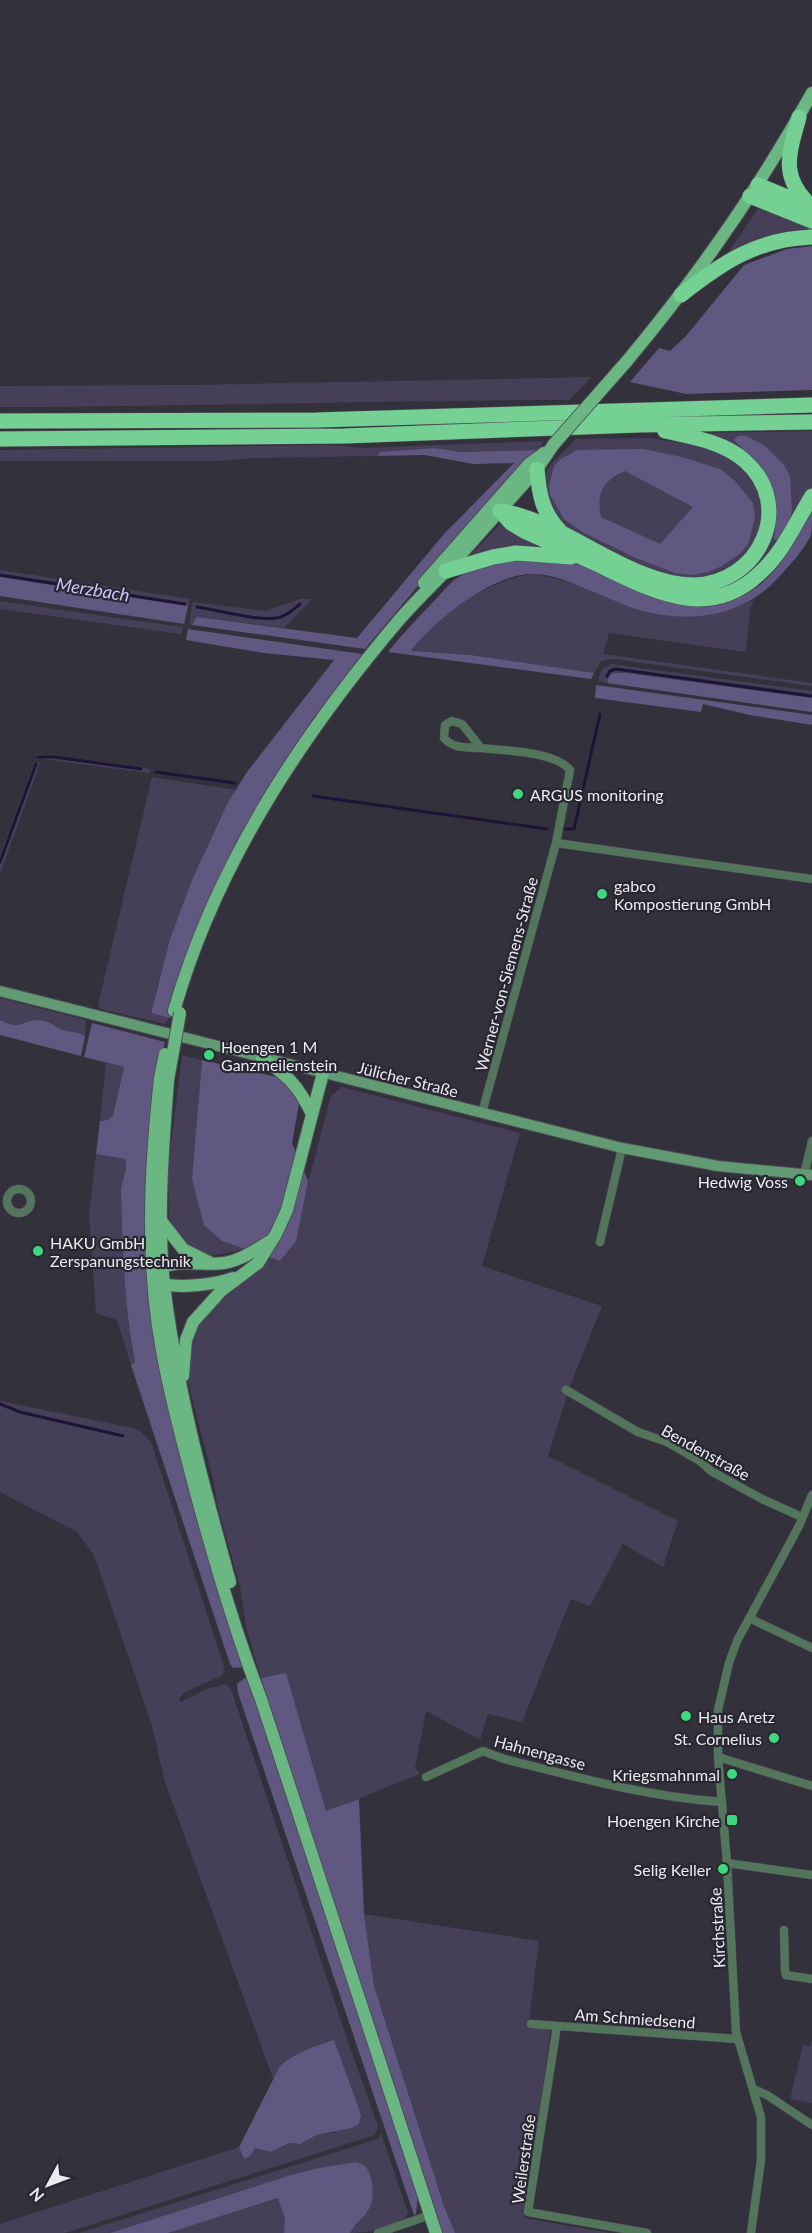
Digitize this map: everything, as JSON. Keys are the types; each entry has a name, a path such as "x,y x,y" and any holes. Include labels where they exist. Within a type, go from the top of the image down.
{"highway":[{"path":"799,117 789,156 789,174 797,190 812,207"},
{"path":"754,190 812,207"},
{"path":"754,190 812,221"},
{"path":"681,295 731,259 759,245 791,238 812,237"},
{"path":"0,421 317,420 812,405"},
{"path":"0,439 344,436 638,425 812,422"},
{"path":"500,511 521,515 647,574 680,584 706,584 736,573 756,552 766,532 769,507 761,482 744,461 717,445 638,425"},
{"path":"537,469 541,503 549,518 564,535"},
{"path":"500,511 511,523 526,532 669,596 695,600 726,595 744,586 768,565 812,496"},
{"path":"446,571 493,557 516,553 583,558"}],"main road":[{"path":"400,619 537,469 554,444 681,295 754,190 812,93"},
{"path":"436,2233 201,1513 171,1398 159,1338 152,1171 164,1079 186,972 206,920 246,837 275,787 324,715 400,619 427,579 529,464 554,444"},
{"name":"Jülicher Straße","path":"0,991 622,1148 718,1166 808,1175"},
{"path":"262,1058 286,1075 301,1092 312,1114"},
{"path":"183,1401 184,1352 189,1329 208,1303 258,1263 273,1239 286,1210 323,1073"},
{"path":"164,1079 162,1222 158,1276 183,1401 244,1647"},
{"path":"162,1222 183,1248 213,1263"},
{"path":"158,1276 240,1258 273,1239"},
{"path":"158,1276 176,1286 225,1281 241,1275"}],"street":[{"name":"Werner-von-Siemens-Straße","path":"481,748 462,724 452,721 445,725 444,738 449,744 459,747 546,756 564,763 570,770 555,843 482,1113"},
{"path":"555,843 812,879"},
{"path":"808,1175 812,1141"},
{"path":"600,1242 622,1148"},
{"name":"Bendenstraße","path":"566,1390 638,1432 667,1442 700,1461 711,1471 762,1499 802,1517"},
{"name":"Kirchstraße","path":"751,2233 759,2185 761,2117 737,2038 727,1863 718,1757 718,1710 737,1641 799,1526 812,1495"},
{"path":"749,1618 812,1648"},
{"name":"Hahnengasse","path":"426,1777 483,1750 504,1760 647,1793 722,1802"},
{"path":"718,1757 812,1786"},
{"path":"727,1863 812,1875"},
{"path":"784,1930 784,1974 812,1979"},
{"name":"Am Schmiedsend","path":"531,2024 737,2038"},
{"name":"Weilerstraße","path":"557,2026 528,2212 647,2233"},
{"path":"753,2089 777,2101 812,2124"},
{"path":"378,2233 430,2215"}],"shaded area":[{"path":"761,204 812,226 812,229 767,236 726,256"},
{"path":"812,246 812,390 686,394 630,382 659,348 670,351 686,336 744,265 787,249"},
{"path":"592,377 569,400 0,407 0,386 191,385"},
{"path":"812,431 812,490 751,577 708,596 682,589 758,557 766,484 698,433"},
{"path":"738,436 746,436 764,445 784,465 790,476 792,511 779,539 774,540 776,507 772,488 763,469 734,440"},
{"path":"650,438 714,448 743,466 760,490 763,523 751,552 722,574 688,580 651,570 565,526 549,506 544,482 546,472 576,439"},
{"path":"544,441 538,450 461,452 434,448 381,452 377,456 253,458 220,461 0,461 0,450 331,445 363,448"},
{"path":"434,448 461,452 538,450 433,568 365,649 192,625 197,617 357,638 444,534 514,463 473,464 425,455 377,456 380,452"},
{"path":"643,449 682,457 722,470 734,480 753,503 755,516 749,542 741,553 722,566 692,575 675,573 636,558 582,532 564,519 550,495 549,485 554,466 577,450","holes":["625,471 693,507 660,544 601,517 600,501 606,483"]},
{"path":"812,512 811,535 796,558 765,590 738,607 690,617 657,614 641,611 557,577 540,574 516,576 482,590 465,601 434,626 411,651 471,655 594,673 591,679 388,652 453,581 475,568 496,562 568,561 594,570 638,591 682,605 704,607 727,603 751,591 770,575 786,555"},
{"path":"500,524 547,546 514,546 468,558"},
{"path":"0,570 190,599 188,606 0,577"},
{"path":"531,574 555,578 642,610 664,615 688,616 714,613 735,608 754,599 750,609 746,652 609,633 603,654 812,683 812,686 614,659 601,661 594,673 471,655 411,651 435,625 464,602 497,584"},
{"path":"0,577 188,606 184,624 0,596"},
{"path":"300,599 312,599 284,628 197,617 192,625 189,625 193,602 265,611"},
{"path":"0,601 183,627 181,634 0,609"},
{"path":"188,629 362,654 312,720 252,816 228,861 178,990 170,1018 151,1013 170,939 192,880 227,804 247,772 334,660 264,653 186,640"},
{"path":"611,664 812,691 812,698 627,673 609,676 607,683 598,681 602,669"},
{"path":"614,673 812,698 812,712 607,683 609,676"},
{"path":"596,685 812,715 812,725 750,715 703,704 701,712 595,698"},
{"path":"37,754 150,769 149,773 36,758"},
{"path":"35,761 40,763 0,874 0,856"},
{"path":"152,777 236,790 220,818 198,867 168,949 151,1013 170,1018 165,1024 101,1009 98,1005"},
{"path":"0,998 86,1020 85,1036 40,1020 15,1025 0,1020"},
{"path":"0,1020 15,1025 41,1020 63,1030 81,1034 85,1036 81,1056 0,1035"},
{"path":"92,1023 165,1042 158,1072 159,1367 193,1498 245,1667 233,1668 230,1664 131,1365 135,1362 126,1299 121,1195 126,1164 125,1159 96,1154 100,1121 113,1116 124,1067 84,1057"},
{"path":"182,1055 202,1060 192,1179 222,1241 246,1249 210,1256 184,1244 169,1222 168,1169"},
{"path":"202,1060 281,1078 293,1090 299,1104 292,1143 308,1181 296,1241 280,1261 222,1241 204,1225 192,1179"},
{"path":"106,1063 124,1067 113,1116 100,1121"},
{"path":"342,1087 520,1133 482,1266 602,1306 570,1386 548,1456 678,1521 663,1567 623,1544 590,1606 571,1599 522,1722 488,1714 480,1740 426,1711 415,1768 420,1774 326,1812 286,1673 261,1678 246,1627 240,1586 218,1508 214,1483 188,1382 188,1351 197,1323 270,1258 280,1261 303,1202 331,1096"},
{"path":"96,1154 125,1159 126,1164 121,1195 127,1299 135,1362 131,1365 117,1320 96,1313 89,1215"},
{"path":"0,1401 133,1428 151,1442 224,1666 223,1675 185,1692 179,1699 181,1702 206,1689 226,1684 231,1689 378,2126 375,2135 65,2233 0,2233 0,2224 239,2147 244,2159 250,2156 255,2148 271,2152 289,2143 300,2144 317,2135 336,2132 280,2066 274,2081 165,1782 152,1726 94,1555 77,1532 0,1492"},
{"path":"286,1673 326,1811 359,1799 364,1914 374,1986 444,2206 455,2233 443,2233 261,1678"},
{"path":"249,1675 418,2196 414,2215 238,1693 237,1684"},
{"path":"364,1914 539,1941 528,2028 551,2029 524,2218 610,2233 455,2233 444,2206 374,1986"},
{"path":"334,2040 361,2115 359,2124 351,2128 317,2135 300,2144 289,2143 271,2152 255,2148 250,2156 244,2159 239,2147 280,2066 299,2053"},
{"path":"812,2040 812,2103 790,2099 803,2045 810,2046"},
{"path":"381,2133 408,2213 399,2223 391,2226 373,2231 350,2233 355,2223 363,2217 342,2164 291,2175 110,2233 79,2233 378,2139"},
{"path":"356,2162 368,2170 372,2186 372,2203 350,2233 284,2233 285,2218 278,2198 168,2233 110,2233 291,2175"},
{"path":"279,2198 285,2218 284,2233 168,2233"}],"waterway":[{"name":"Merzbach","path":"0,575 185,604"},
{"name":"Merzbach","path":"197,607 268,619 283,616 300,604"},
{"path":"607,676 610,671 616,669 812,696"},
{"path":"565,829 574,829 600,714"},
{"path":"38,757 54,757 141,769"},
{"path":"0,862 36,764"},
{"path":"156,772 235,783"},
{"path":"313,796 547,829"},
{"path":"0,1404 20,1412 123,1436"}],"place":[{"name":"ARGUS monitoring","path":"518,794"},
{"name":"gabco Kompostierung GmbH","path":"602,894"},
{"name":"Hoengen 1 M Ganzmeilenstein","path":"209,1055"},
{"name":"Hedwig Voss","path":"800,1181"},
{"name":"HAKU GmbH Zerspanungstechnik","path":"38,1251"},
{"name":"Haus Aretz","path":"686,1716"},
{"name":"St. Cornelius","path":"774,1738"},
{"name":"Kriegsmahnmal","path":"732,1774"},
{"name":"Hoengen Kirche","path":"732,1820"},
{"name":"Selig Keller","path":"723,1869"}]}
